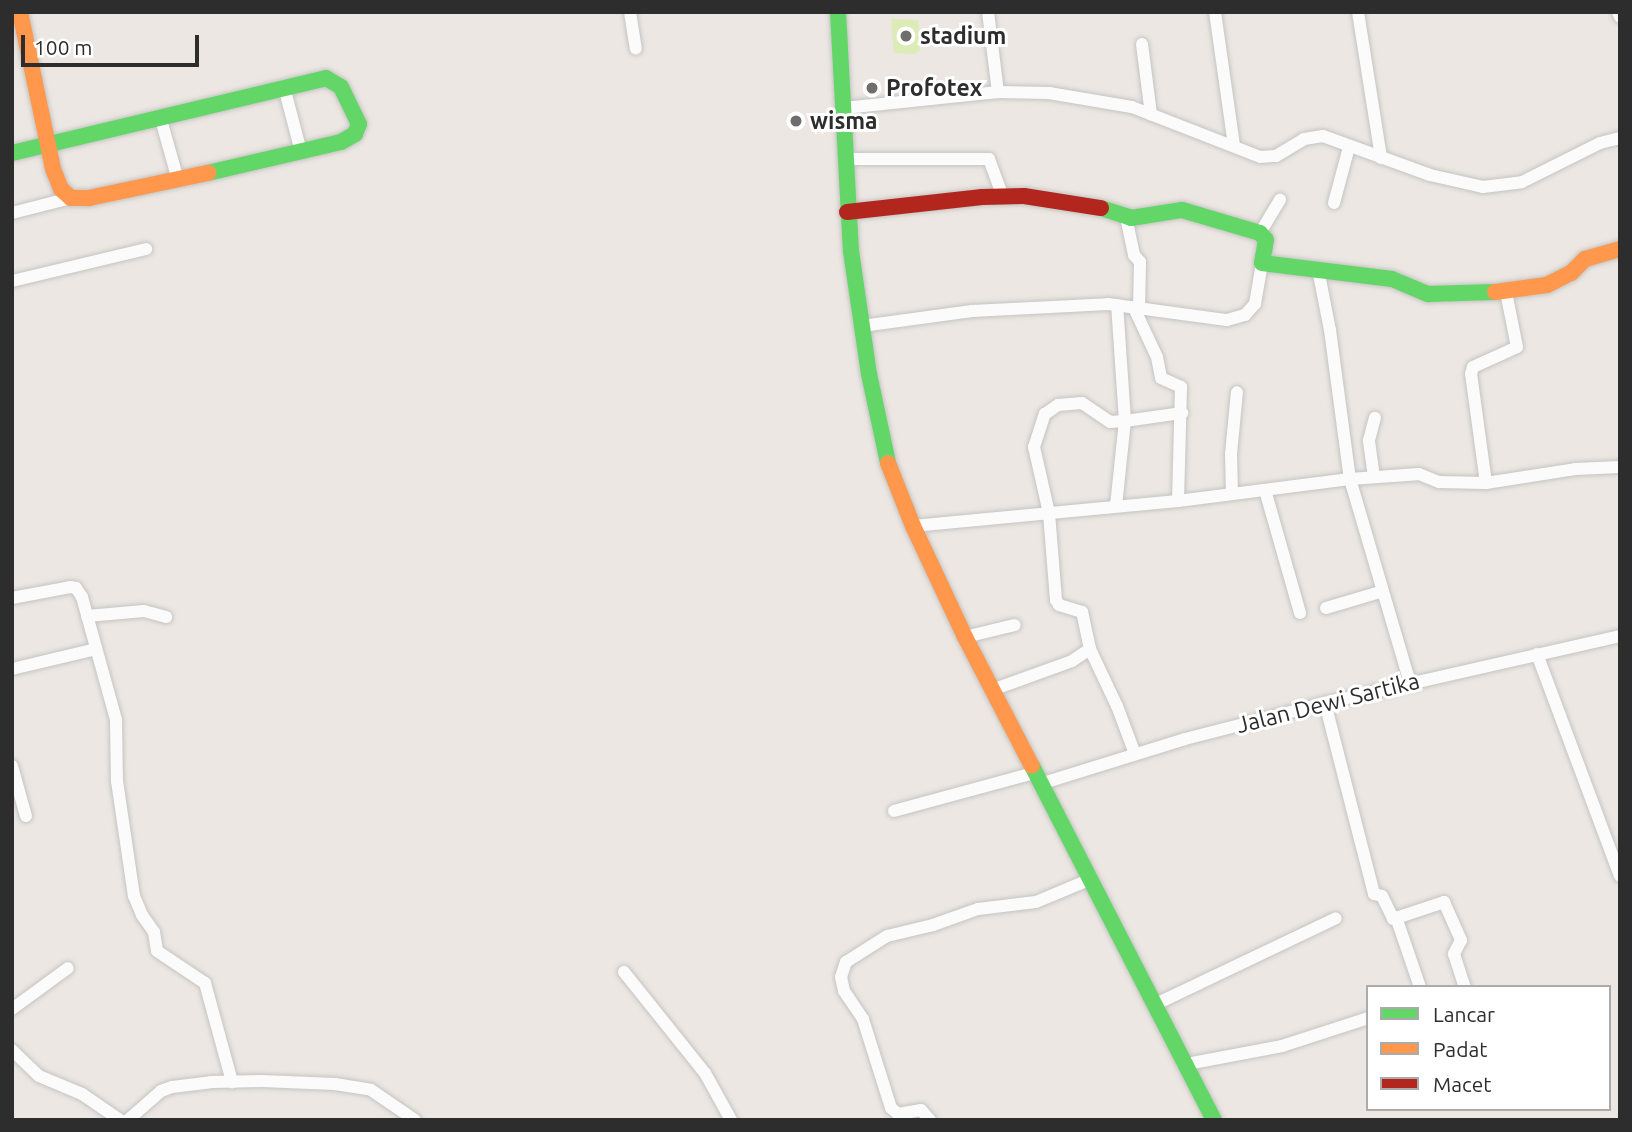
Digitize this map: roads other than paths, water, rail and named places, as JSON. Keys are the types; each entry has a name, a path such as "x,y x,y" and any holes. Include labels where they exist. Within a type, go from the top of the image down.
{"street":[{"path":"20,12 47,144 59,186 71,198"},
{"path":"630,12 636,49"},
{"path":"838,12 847,212 879,432 912,526 965,637 1214,1120"},
{"path":"988,12 999,92"},
{"path":"1215,12 1234,146"},
{"path":"1358,12 1381,158"},
{"path":"1618,12 1620,17"},
{"path":"1142,44 1151,114"},
{"path":"12,153 329,78 341,87 358,118 357,131 348,139 301,152 89,198 71,198 12,213"},
{"path":"284,87 301,152"},
{"path":"844,108 999,92 1049,93 1091,98 1151,114 1249,154 1271,157 1289,150 1304,139 1322,136 1349,148 1470,185 1497,187 1535,177 1600,143 1620,138"},
{"path":"160,116 178,180"},
{"path":"1334,203 1349,148"},
{"path":"845,159 989,159 1003,197"},
{"path":"847,212 1003,197 1059,199 1137,218 1182,210 1260,233 1266,240 1255,304 1242,317 1222,320 1116,305 972,311 862,326"},
{"path":"1260,233 1280,200"},
{"path":"1126,217 1134,255 1140,262 1137,308 1157,357 1161,378 1180,386 1182,413 1178,501"},
{"path":"12,281 146,249"},
{"path":"1262,263 1392,279 1428,294 1506,292 1527,290 1560,281 1585,260 1620,249"},
{"path":"1318,269 1330,330 1350,479 1410,683"},
{"path":"1486,484 1471,374 1473,367 1517,347 1506,292"},
{"path":"1116,305 1125,421 1116,506"},
{"path":"1232,494 1231,454 1237,392"},
{"path":"1135,754 1117,706 1090,649 1082,612 1061,606 1056,600 1049,513 1034,447 1045,414 1058,405 1082,403 1110,422 1182,413"},
{"path":"1374,478 1369,440 1375,418"},
{"path":"912,526 1178,501 1350,479 1419,474 1439,482 1486,484 1575,469 1620,467"},
{"path":"1265,490 1300,613"},
{"path":"12,598 76,589 87,616 116,720 117,781 134,896 154,932 157,951 205,984 232,1082"},
{"path":"1326,608 1383,591"},
{"path":"87,616 144,611 166,617"},
{"path":"965,637 1015,625"},
{"name":"Jalan Dewi Sartika","path":"894,811 1135,754 1325,703 1620,636"},
{"path":"12,668 96,649"},
{"path":"992,690 1072,661 1090,649"},
{"path":"1537,654 1577,769 1617,858 1620,876"},
{"path":"1325,703 1374,892 1382,896 1390,917 1444,902 1461,940 1454,954 1464,985"},
{"path":"12,766 26,816"},
{"path":"930,1120 921,1110 905,1114 891,1108 863,1019 844,990 841,977 846,962 887,936 933,925 978,909 1036,902 1091,879"},
{"path":"1396,917 1419,985"},
{"path":"1156,1004 1336,918"},
{"path":"12,1009 68,968"},
{"path":"624,972 705,1073 731,1120"},
{"path":"1187,1064 1282,1046 1366,1019"},
{"path":"12,1050 39,1076 82,1094 120,1120"},
{"path":"128,1120 154,1097 172,1087 232,1082 335,1084 371,1090 415,1120"}],"place":[{"name":"stadium","path":"906,36"},
{"name":"Profotex","path":"872,88"},
{"name":"wisma","path":"796,121"}]}
